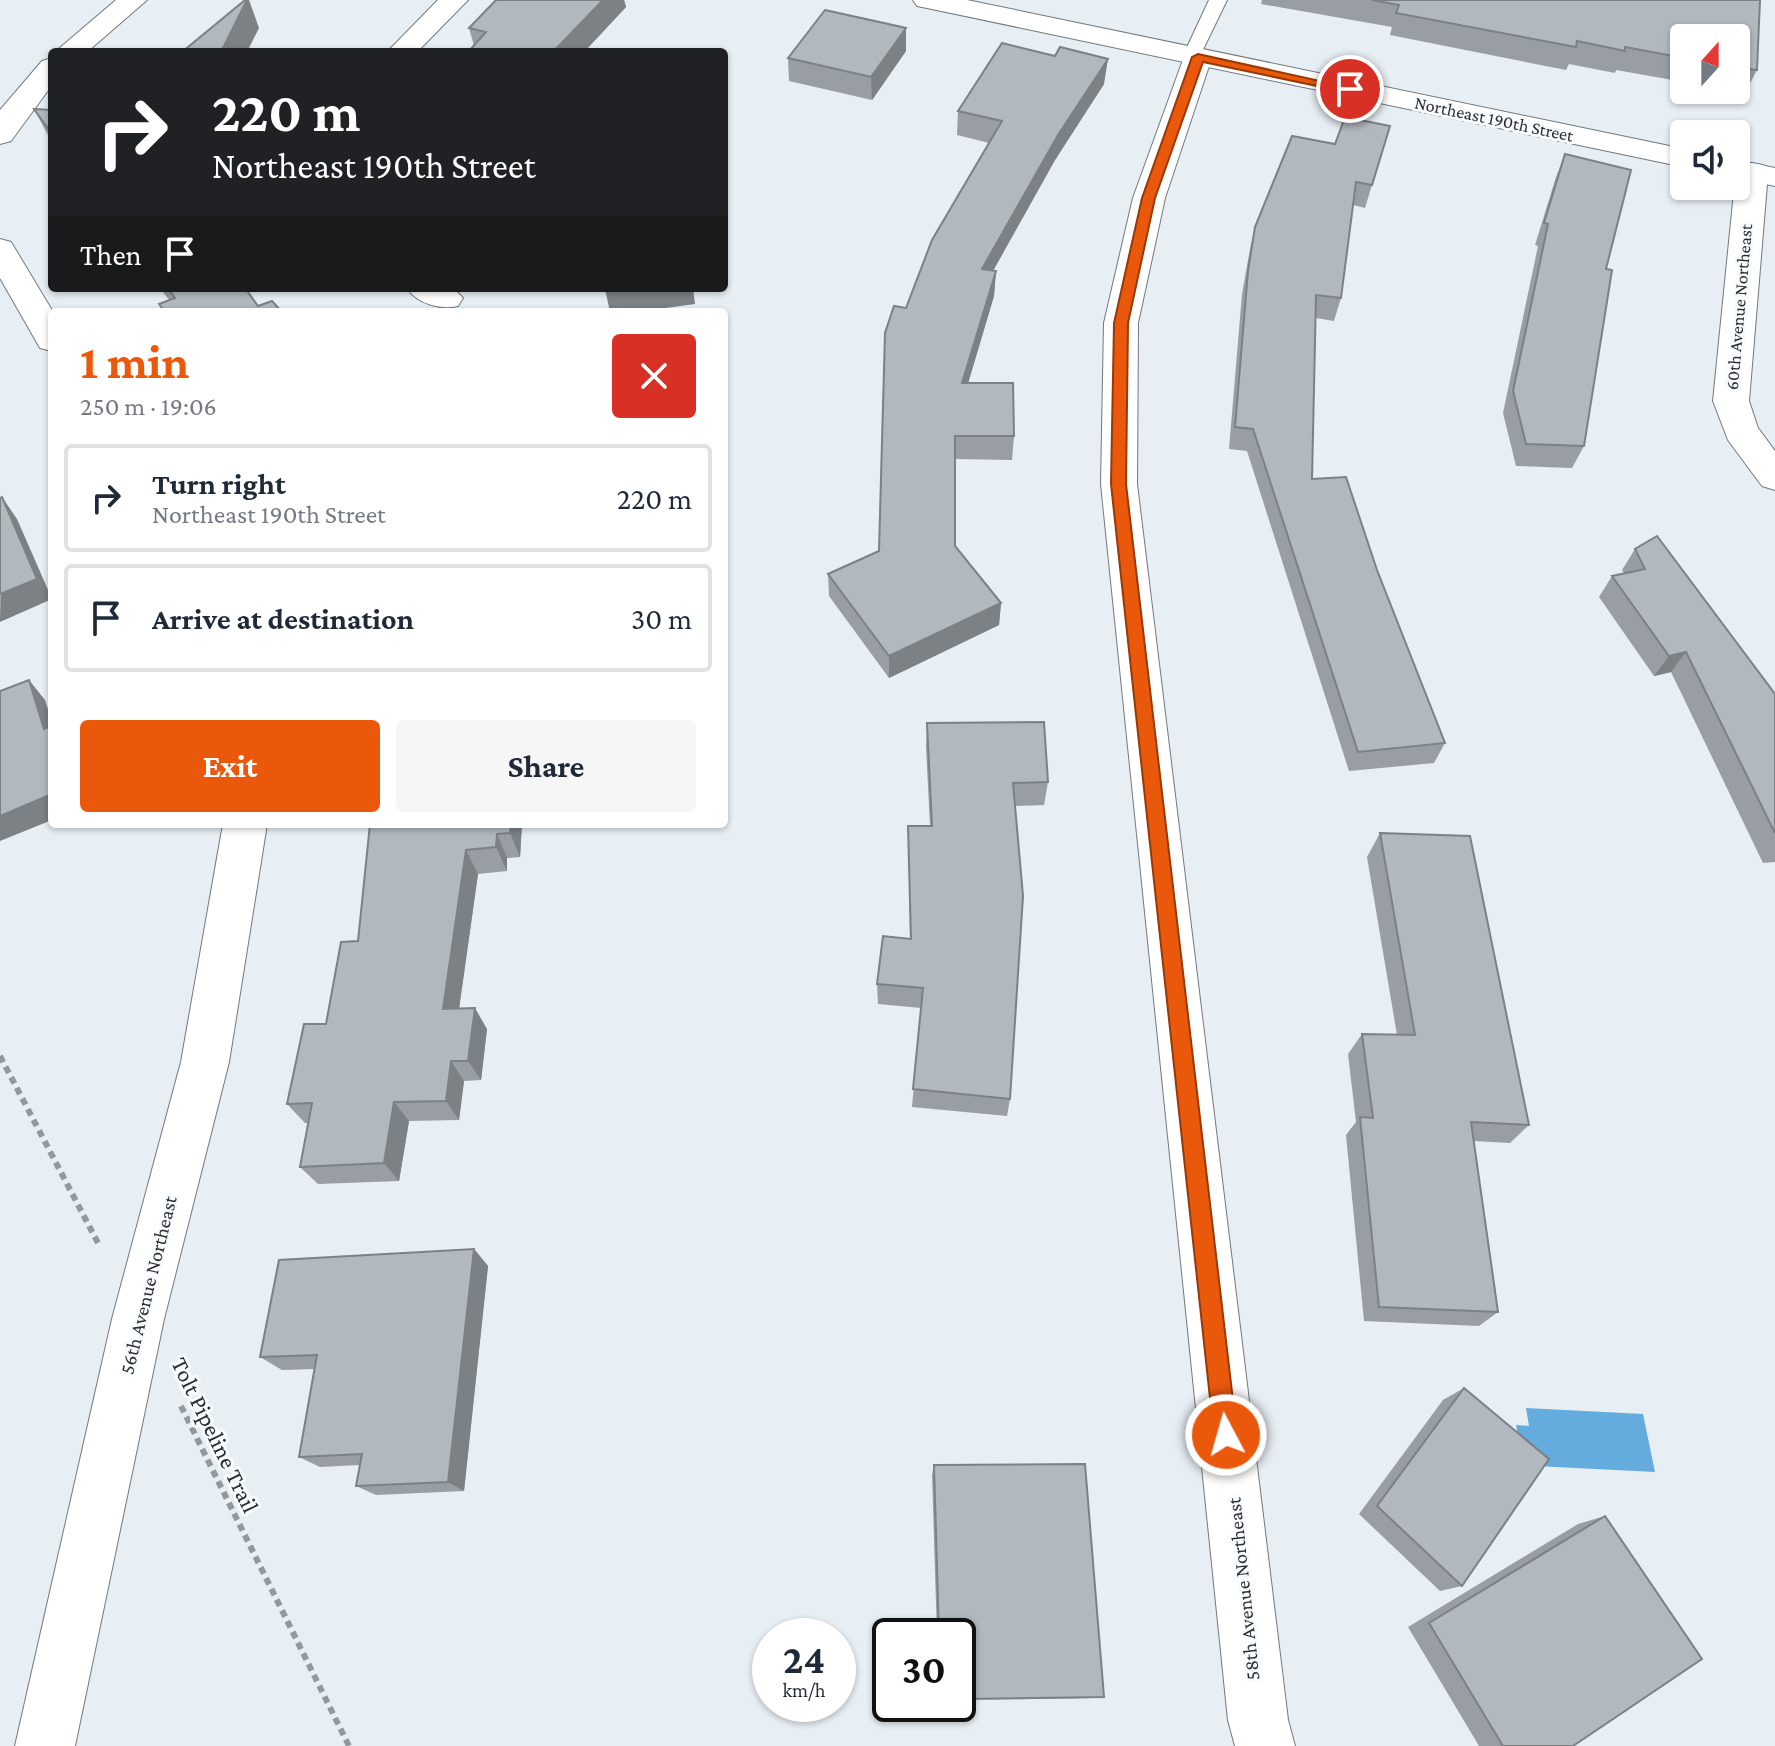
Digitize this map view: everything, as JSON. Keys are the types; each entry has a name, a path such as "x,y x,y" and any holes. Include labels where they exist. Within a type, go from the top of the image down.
{"street":[{"path":"74,48 133,0"},
{"path":"405,48 454,0"},
{"name":"Northeast 190th Street","path":"927,0 993,6 1195,57 1670,155"},
{"name":"58th Avenue Northeast","path":"1195,57 1149,198 1121,323 1119,484 1258,1720 1265,1746"},
{"path":"0,135 15,110 48,72"},
{"name":"60th Avenue Northeast","path":"1754,173 1731,401 1741,431 1775,477"},
{"path":"0,249 48,333"},
{"name":"56th Avenue Northeast","path":"45,1746 138,1319 205,1062 244,828"}],"lane":[{"path":"1195,57 1218,0"}],"path":[{"name":"Tolt Pipeline Trail","path":"0,1056 138,1319 349,1746"}],"water":[{"path":"1526,1408 1643,1414 1655,1472 1536,1466 1520,1446 1516,1425 1529,1426"}],"building":[{"path":"245,0 247,0 223,48 187,48"},
{"path":"496,0 603,0 557,48 472,48 486,32 469,28"},
{"path":"1372,0 1760,0 1757,70 1750,69 1750,24 1670,24 1670,55 1625,47 1625,51 1577,41 1576,47 1396,13 1399,5"},
{"path":"825,10 906,28 871,77 788,58"},
{"path":"1002,43 1055,56 1060,47 1108,59 1058,135 982,269 996,271 962,383 1013,383 1014,436 955,436 955,546 1001,603 889,656 828,574 879,551 885,333 894,306 906,308 932,240 1002,121 958,111"},
{"path":"34,109 48,110 48,128"},
{"path":"1345,117 1390,126 1372,185 1356,182 1341,298 1316,295 1312,479 1346,477 1377,570 1445,743 1358,752 1253,429 1235,427 1248,271 1255,227 1292,136 1335,144"},
{"path":"1565,154 1631,170 1606,269 1612,270 1584,446 1526,444 1513,391 1548,224 1544,223"},
{"path":"171,292 248,292 258,306 272,301 278,308 162,308 159,304 175,298"},
{"path":"0,498 37,579 0,594"},
{"path":"1657,536 1775,694 1775,833 1686,652 1669,656 1612,576 1645,569 1635,549"},
{"path":"29,680 44,729 48,727 48,796 0,816 0,691"},
{"path":"1044,722 1048,782 1013,783 1023,896 1010,1099 913,1089 923,988 877,984 883,936 911,939 908,826 932,826 927,723"},
{"path":"370,828 511,828 510,833 497,834 496,847 466,850 443,1009 475,1008 468,1061 451,1061 446,1101 394,1102 384,1163 300,1167 312,1103 287,1104 304,1024 326,1024 341,942 358,941"},
{"path":"1380,833 1470,836 1529,1125 1471,1122 1498,1312 1379,1307 1360,1117 1373,1118 1362,1034 1415,1035"},
{"path":"474,1249 448,1482 356,1486 362,1454 299,1457 317,1355 260,1357 279,1260"},
{"path":"1464,1388 1549,1459 1462,1586 1377,1506"},
{"path":"1085,1464 1104,1697 976,1699 976,1618 938,1618 934,1465"},
{"path":"1605,1516 1702,1659 1573,1746 1503,1746 1429,1623"}],"route":[{"path":"1226,1435 1119,484 1121,323 1149,198 1198,57 1350,89"}]}
